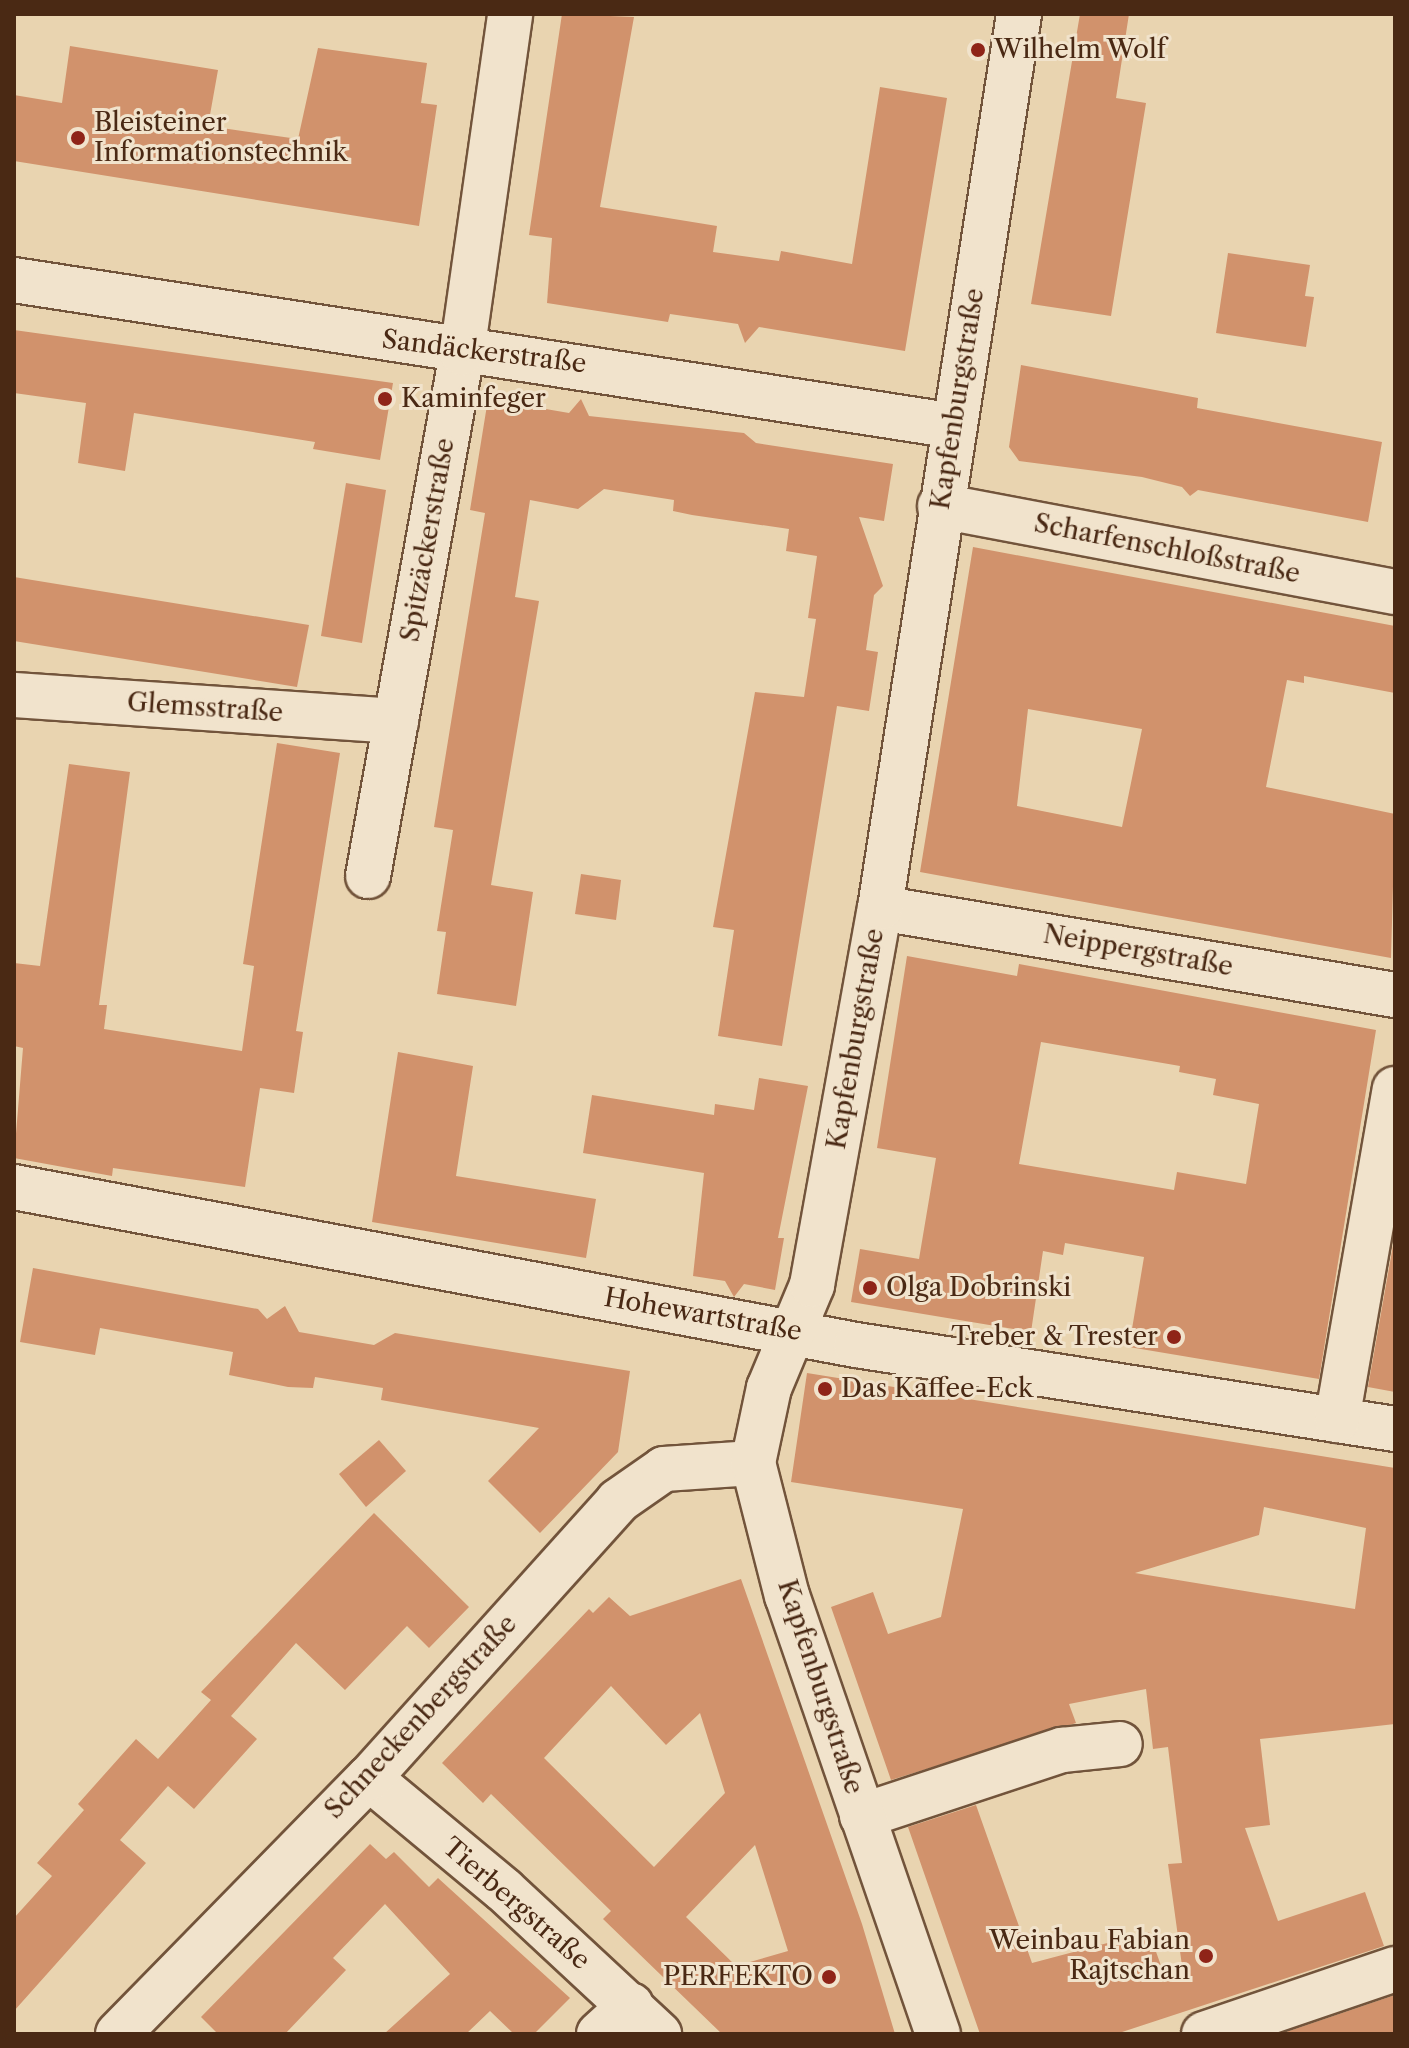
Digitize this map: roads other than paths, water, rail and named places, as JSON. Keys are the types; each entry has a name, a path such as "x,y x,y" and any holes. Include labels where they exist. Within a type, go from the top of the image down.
{"street":[{"name":"Spitzäckerstraße","path":"368,876 462,353 510,14"},
{"name":"Kapfenburgstraße","path":"938,2034 787,1596 753,1463 769,1388 812,1285 880,908 940,506 1019,14"},
{"name":"Sandäckerstraße","path":"14,280 462,353 558,360 955,426"},
{"name":"Scharfenschloßstraße","path":"940,506 1395,592"},
{"name":"Glemsstraße","path":"14,695 396,721"},
{"name":"Neippergstraße","path":"880,908 1395,995"},
{"path":"1337,1420 1395,1089"},
{"name":"Hohewartstraße","path":"14,1187 793,1331 1395,1429"},
{"name":"Schneckenbergstraße","path":"118,2034 369,1778 618,1501 664,1469 753,1463"},
{"path":"862,1816 1062,1750 1120,1744"},
{"name":"Tierbergstraße","path":"369,1778 645,2020"},
{"path":"1204,2034 1395,1969"},
{"path":"599,2034 645,2020"}],"place":[{"name":"Wilhelm Wolf","path":"978,50"},
{"name":"Bleisteiner Informationstechnik","path":"78,138"},
{"name":"Kaminfeger","path":"385,399"},
{"name":"Olga Dobrinski","path":"870,1288"},
{"name":"Treber & Trester","path":"1174,1337"},
{"name":"Das Kaffee-Eck","path":"825,1389"},
{"name":"Weinbau Fabian Rajtschan","path":"1206,1956"},
{"name":"PERFEKTO","path":"829,1977"}]}
